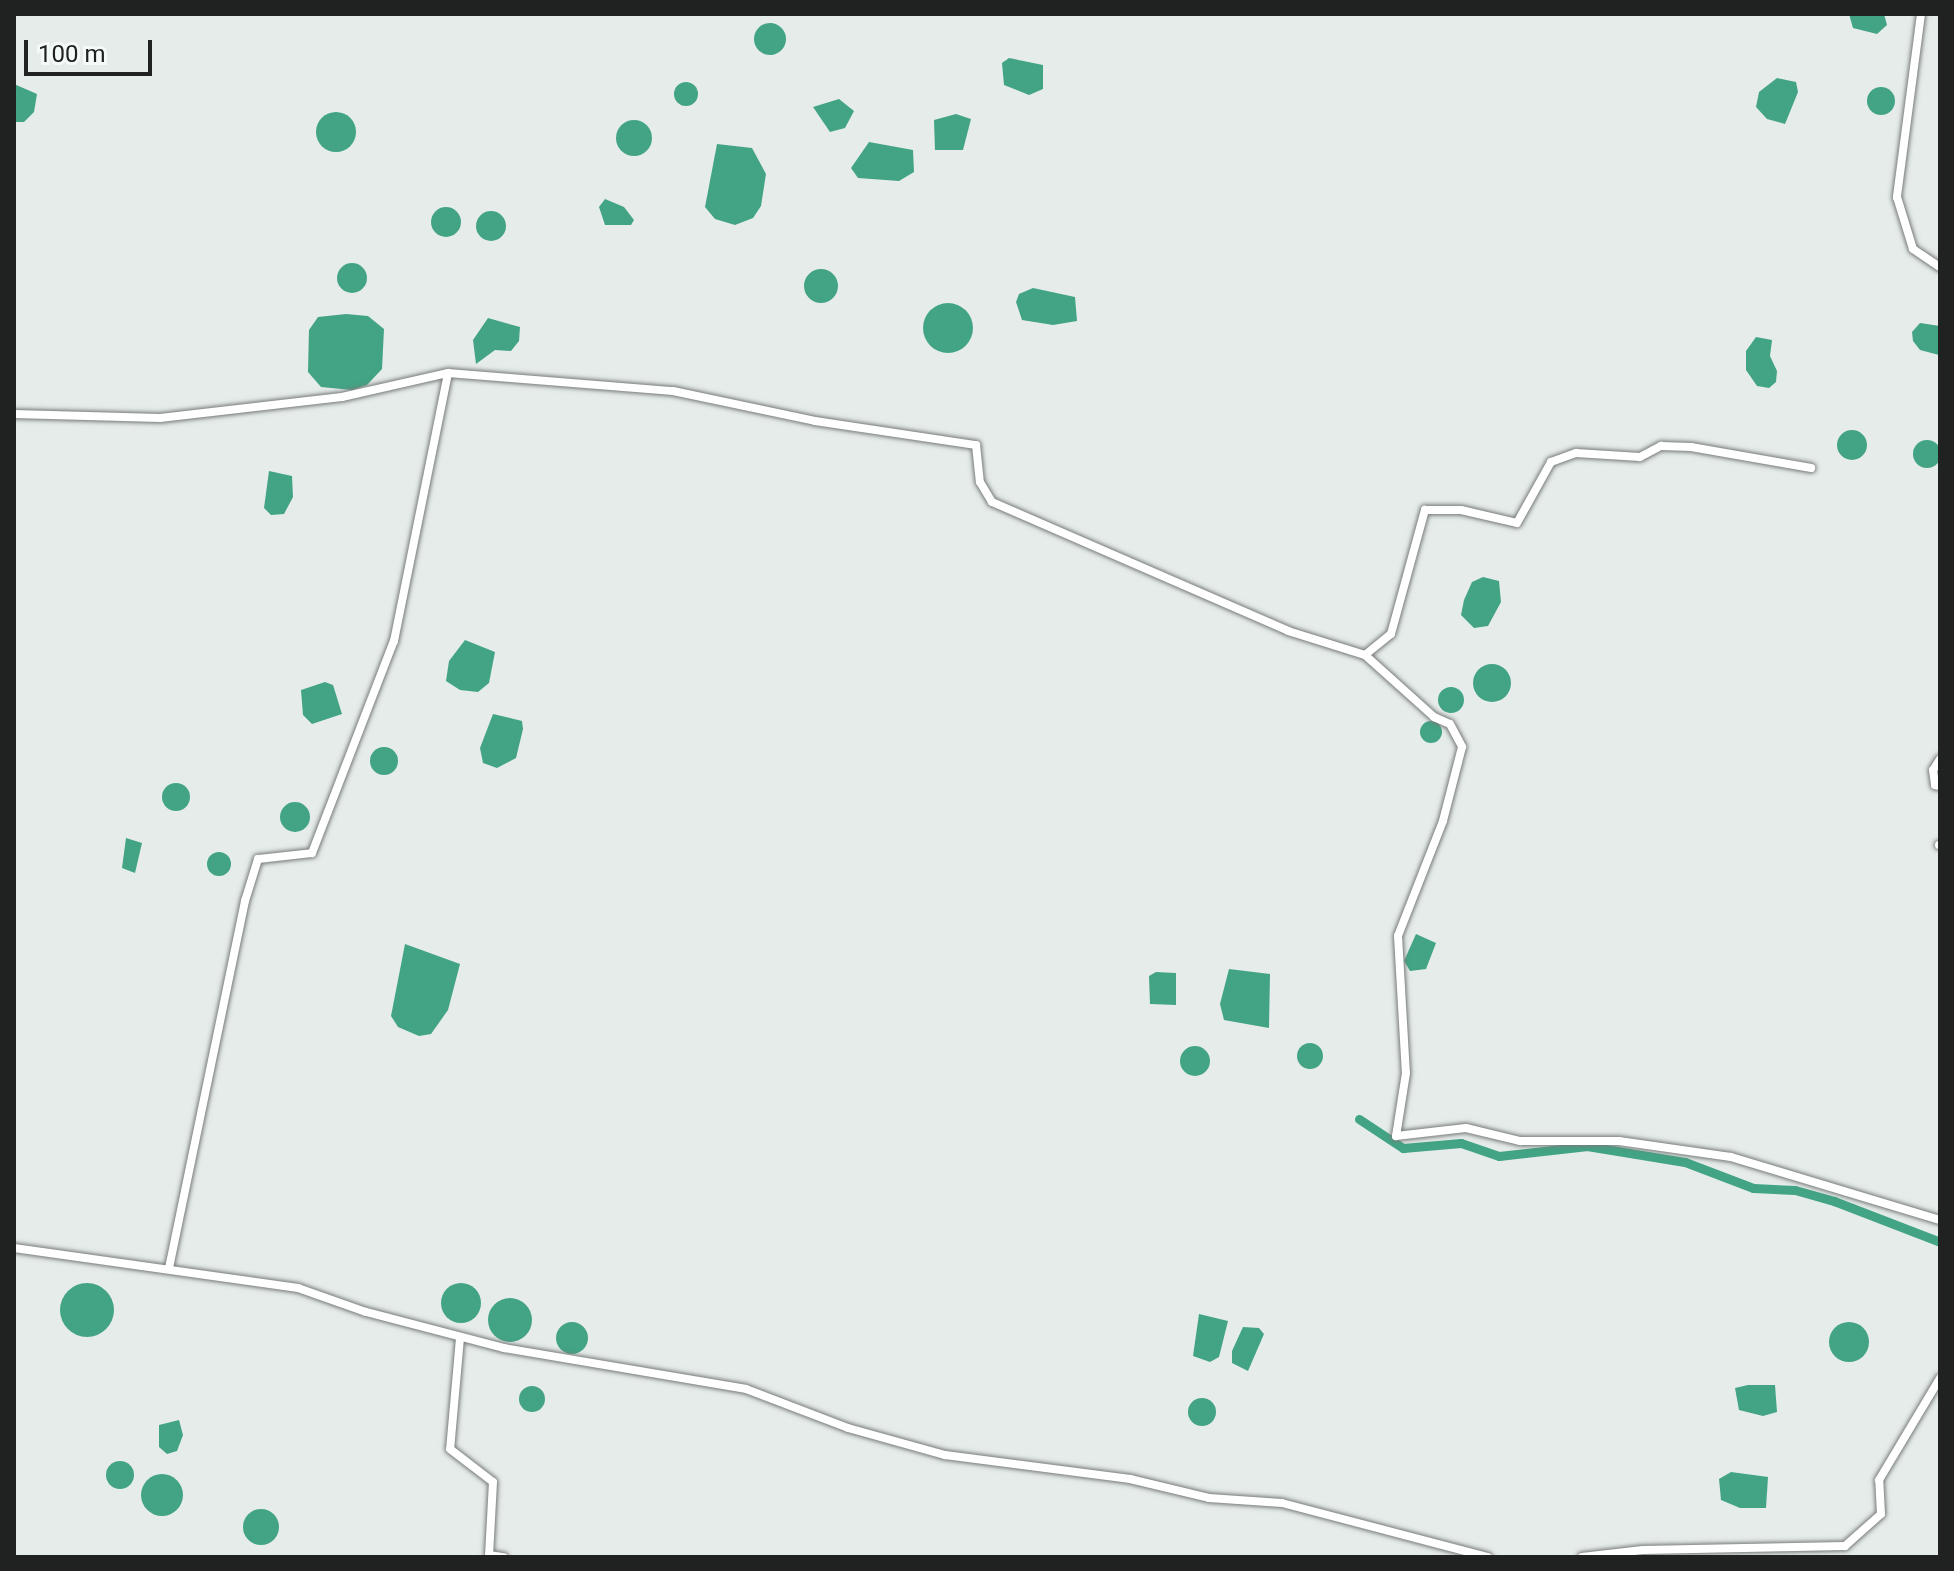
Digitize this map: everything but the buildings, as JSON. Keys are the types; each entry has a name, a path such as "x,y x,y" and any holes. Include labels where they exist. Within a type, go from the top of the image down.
{"street":[{"path":"1921,14 1897,197 1913,249 1940,267"},
{"path":"14,414 160,418 342,397 448,373 673,391 815,421 976,445 980,482 992,502 1262,621 1365,655 1434,717 1450,724 1462,747 1443,821 1398,936 1406,1073 1396,1136 1466,1128 1520,1141 1619,1141 1731,1157 1940,1220"},
{"path":"169,1268 245,901 258,859 312,853 394,641 448,373"},
{"path":"1365,655 1391,634 1425,510 1461,510 1517,523 1551,462 1576,453 1640,457 1661,446 1691,447 1811,468"},
{"path":"1940,759 1933,770 1935,785 1940,786"},
{"path":"14,1248 298,1288 460,1338 746,1389 848,1428 945,1455 1130,1479 1209,1498 1282,1503 1488,1557"},
{"path":"460,1338 450,1449 493,1482 489,1555 504,1557"},
{"path":"1582,1557 1643,1550 1845,1546 1881,1514 1879,1480 1940,1378"},
{"path":"1447,1557 1449,1547"}],"shaded area":[{"path":"1849,14 1884,14 1887,25 1877,34 1853,28"},
{"path":"770,23 782,27 786,39 782,51 770,55 758,51 754,39 758,27"},
{"path":"1009,58 1043,65 1043,89 1029,95 1004,85 1002,63"},
{"path":"1777,78 1796,82 1798,92 1785,124 1767,119 1756,107 1759,92"},
{"path":"686,82 697,89 698,94 691,105 686,106 675,99 674,94 681,83"},
{"path":"14,84 37,94 34,112 24,122 14,122"},
{"path":"1881,87 1891,91 1895,101 1891,111 1881,115 1871,111 1867,101 1871,91"},
{"path":"839,99 854,111 845,128 830,132 813,107"},
{"path":"336,112 350,118 356,132 350,146 336,152 322,146 316,132 322,118"},
{"path":"956,114 971,119 963,150 935,150 934,120"},
{"path":"634,120 646,126 652,138 646,150 634,156 622,150 616,138 622,126"},
{"path":"869,142 913,150 914,172 899,181 858,178 851,168"},
{"path":"717,144 752,148 766,174 761,206 753,218 735,225 715,219 705,207"},
{"path":"605,199 624,207 634,220 631,225 605,225 599,207"},
{"path":"446,207 456,212 461,222 456,232 446,237 436,232 431,222 436,212"},
{"path":"491,211 502,215 506,226 502,237 491,241 480,237 476,226 480,215"},
{"path":"352,263 363,267 367,278 363,289 352,293 341,289 337,278 341,267"},
{"path":"821,269 833,274 838,286 833,298 821,303 809,298 804,286 809,274"},
{"path":"1033,288 1075,297 1077,321 1053,325 1022,320 1016,302 1019,294"},
{"path":"948,303 966,310 973,328 966,346 948,353 930,346 923,328 930,310"},
{"path":"346,314 368,316 384,329 382,369 367,385 352,390 321,387 308,372 309,330 318,317"},
{"path":"488,318 520,327 519,341 511,351 495,350 476,364 473,340"},
{"path":"1920,323 1940,326 1939,355 1920,350 1913,341 1912,332"},
{"path":"1756,337 1772,340 1770,356 1777,371 1776,382 1769,388 1757,386 1746,370 1746,351"},
{"path":"1852,430 1863,434 1867,445 1863,456 1852,460 1841,456 1837,445 1841,434"},
{"path":"1927,440 1937,444 1941,454 1937,464 1927,468 1917,464 1913,454 1917,444"},
{"path":"269,471 292,476 293,497 284,514 271,515 264,508"},
{"path":"1483,577 1499,581 1501,602 1488,626 1474,628 1461,615 1472,582"},
{"path":"465,640 495,652 489,683 478,692 460,690 446,681 449,661"},
{"path":"1492,664 1505,670 1511,683 1505,696 1492,702 1479,696 1473,683 1479,670"},
{"path":"325,682 333,685 342,714 312,724 303,715 301,690"},
{"path":"1451,687 1460,691 1464,700 1460,709 1451,713 1442,709 1438,700 1442,691"},
{"path":"493,714 522,721 523,729 516,758 497,768 483,763 480,748"},
{"path":"1427,721 1435,721 1442,732 1435,743 1427,743 1420,736 1420,728"},
{"path":"384,747 394,751 398,761 394,771 384,775 374,771 370,761 374,751"},
{"path":"176,783 186,787 190,797 186,807 176,811 166,807 162,797 166,787"},
{"path":"295,802 306,806 310,817 306,828 295,832 284,828 280,817 284,806"},
{"path":"126,838 142,843 135,873 122,868"},
{"path":"219,852 228,855 231,864 228,873 219,876 210,873 207,864 210,855"},
{"path":"1416,934 1436,943 1426,969 1410,971 1404,961"},
{"path":"405,944 460,964 448,1010 431,1034 419,1036 398,1027 391,1016"},
{"path":"1229,969 1270,974 1269,1028 1224,1020 1220,1004"},
{"path":"1156,972 1176,973 1176,1005 1150,1004 1149,976"},
{"path":"1310,1043 1320,1046 1323,1056 1320,1066 1310,1069 1300,1066 1297,1056 1300,1046"},
{"path":"1195,1046 1201,1047 1209,1055 1209,1067 1201,1075 1195,1076 1189,1075 1181,1067 1180,1061 1181,1055 1189,1047"},
{"path":"87,1283 106,1291 114,1310 106,1329 87,1337 68,1329 60,1310 68,1291"},
{"path":"461,1283 475,1289 481,1303 475,1317 461,1323 447,1317 441,1303 447,1289"},
{"path":"510,1298 525,1305 532,1320 525,1335 510,1342 495,1335 488,1320 495,1305"},
{"path":"1199,1314 1228,1321 1219,1357 1210,1362 1193,1356"},
{"path":"572,1322 583,1327 588,1338 583,1349 572,1354 561,1349 556,1338 561,1327"},
{"path":"1849,1322 1863,1328 1869,1342 1863,1356 1849,1362 1835,1356 1829,1342 1835,1328"},
{"path":"1243,1327 1259,1328 1264,1334 1248,1371 1232,1363 1232,1351"},
{"path":"1775,1385 1777,1412 1763,1416 1739,1410 1735,1388"},
{"path":"532,1386 542,1389 545,1399 542,1409 532,1412 522,1409 519,1399 522,1389"},
{"path":"1202,1398 1212,1402 1216,1412 1212,1422 1202,1426 1192,1422 1188,1412 1192,1402"},
{"path":"179,1420 183,1435 177,1451 167,1454 159,1447 159,1425"},
{"path":"120,1461 130,1465 134,1475 130,1485 120,1489 110,1485 106,1475 110,1465"},
{"path":"1731,1472 1768,1477 1766,1508 1740,1508 1721,1500 1719,1479"},
{"path":"162,1474 177,1480 183,1495 177,1510 162,1516 147,1510 141,1495 147,1480"},
{"path":"261,1509 274,1514 279,1527 274,1540 261,1545 248,1540 243,1527 248,1514"}],"waterway":[{"path":"1359,1119 1403,1148 1461,1143 1499,1156 1587,1146 1685,1162 1753,1188 1795,1190 1834,1201 1940,1242"}]}
